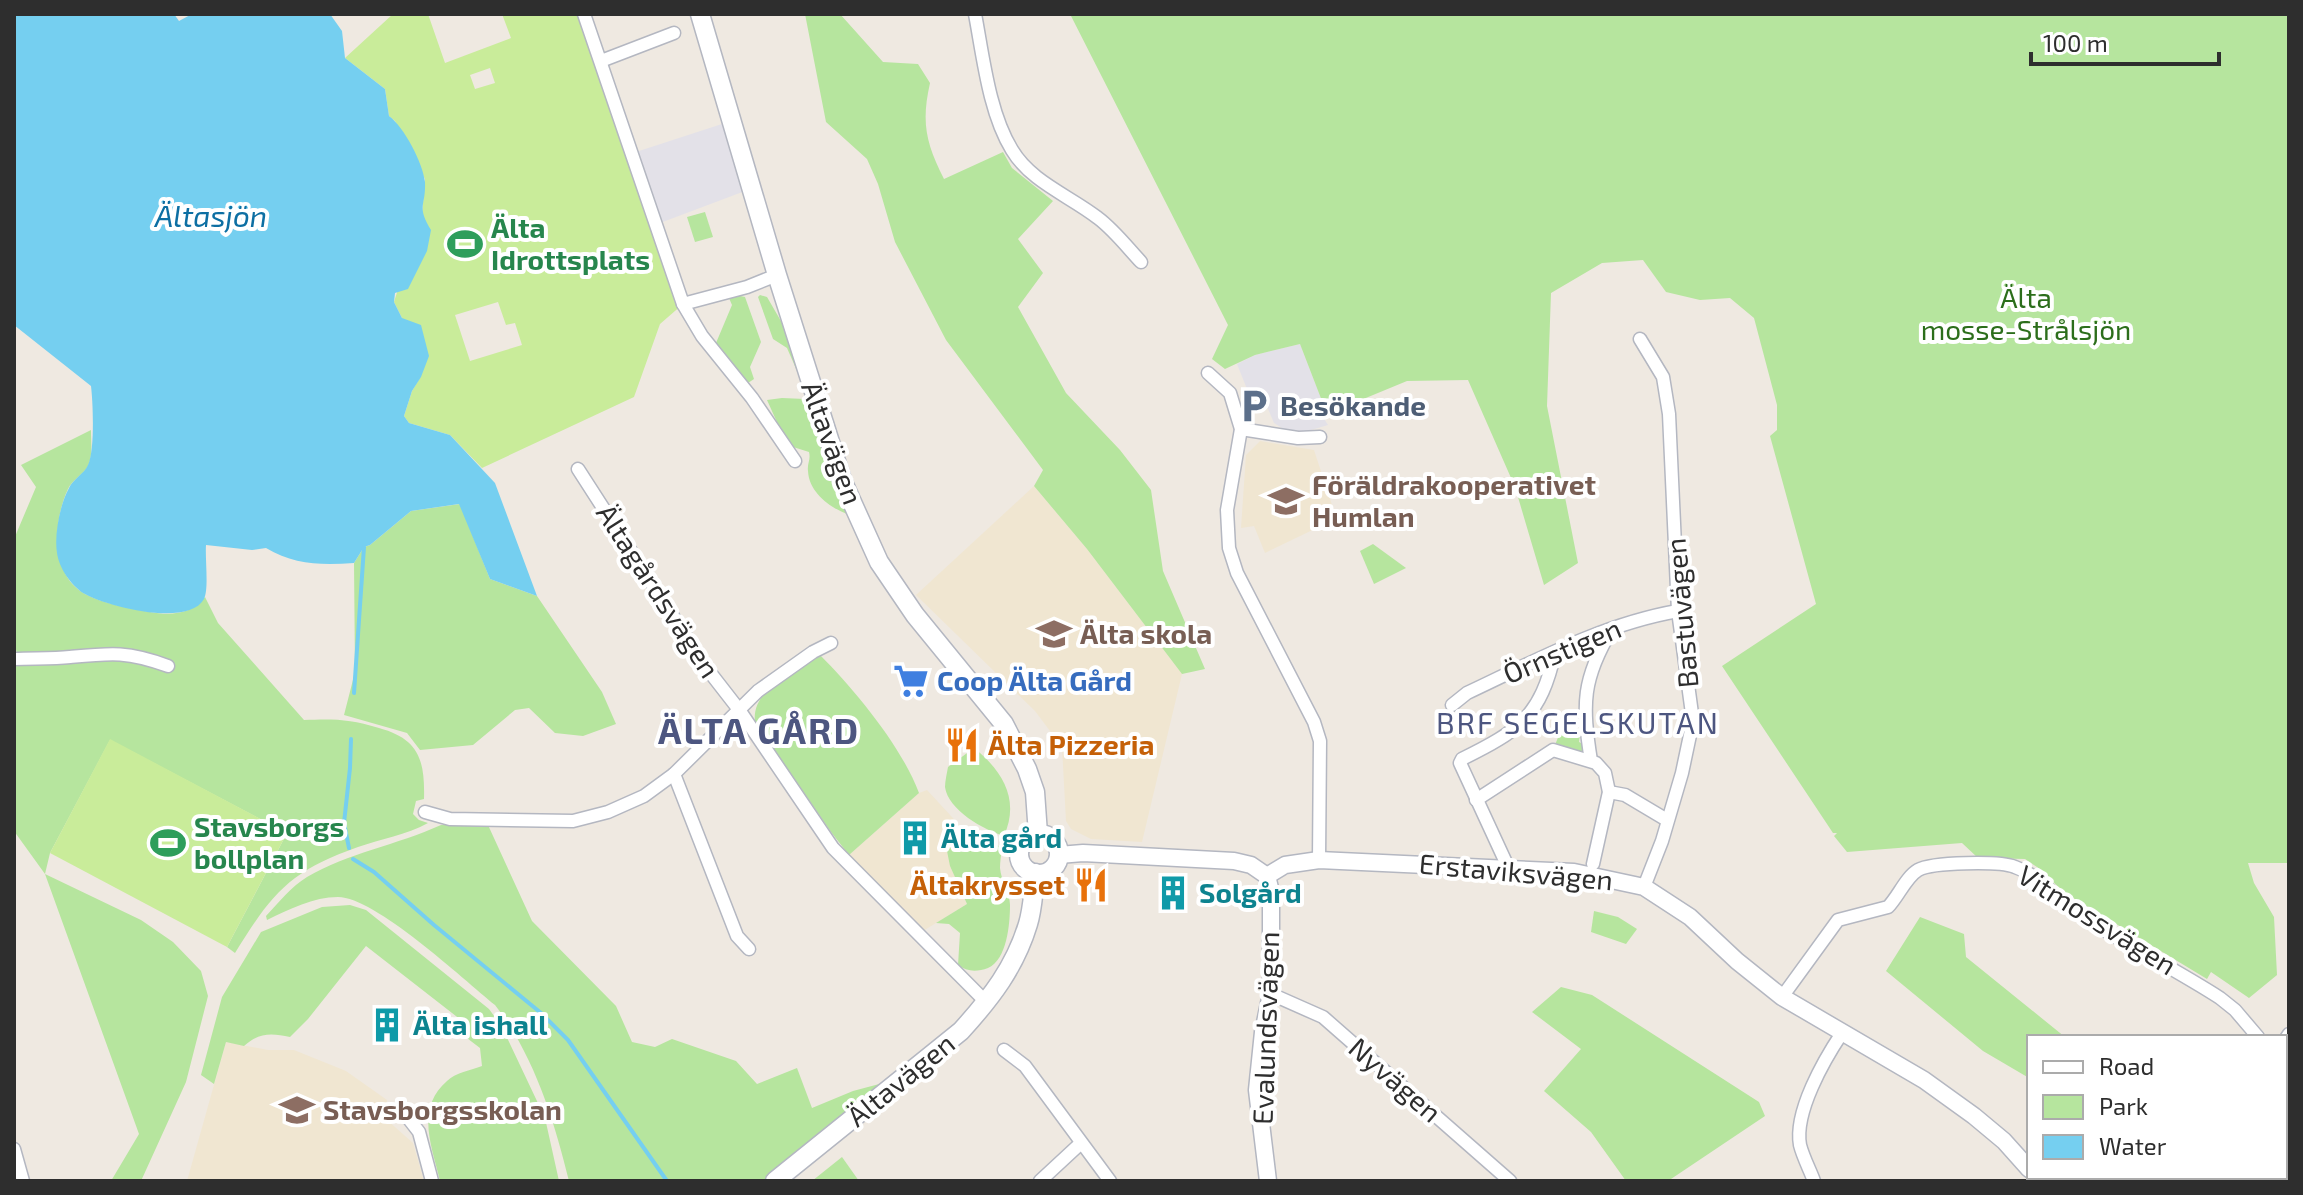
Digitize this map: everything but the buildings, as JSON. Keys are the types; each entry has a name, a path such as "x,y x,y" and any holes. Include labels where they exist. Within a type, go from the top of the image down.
{"main road":[{"name":"Ältavägen","path":"700,14 777,275 842,480 879,562 915,615 1004,724 1035,792 1038,834"},
{"path":"1038,834 1056,842 1059,855 1051,870 1036,873 1021,862 1019,852 1024,841 1038,834"},
{"name":"Ältavägen","path":"775,1181 961,1031 987,1003 1005,979 1029,922 1036,873"}],"street":[{"path":"584,14 683,304 702,336 752,398 795,461"},
{"path":"975,14 989,84 1001,127 1013,152 1048,187 1102,220 1141,262"},
{"path":"601,61 674,33"},
{"path":"683,304 747,287 777,275"},
{"name":"Bastuvägen","path":"1640,339 1663,377 1669,414 1678,611 1693,721 1682,773 1644,887"},
{"path":"1208,373 1230,393 1241,429 1227,510 1229,548 1237,573 1314,722 1320,741 1319,860"},
{"path":"1241,429 1298,438 1320,437"},
{"name":"Ältagårdsvägen","path":"578,469 705,666 740,711 833,848 987,1003"},
{"name":"Örnstigen","path":"1452,705 1467,693 1555,652 1642,617 1678,611"},
{"path":"1591,761 1584,721 1589,675 1612,629"},
{"path":"425,812 450,819 573,821 608,812 644,796 674,774 758,691 831,643"},
{"path":"14,659 107,652 142,656 168,666"},
{"path":"1508,867 1460,763 1520,726 1543,694 1555,652"},
{"path":"1476,800 1553,750 1578,760 1591,761 1603,768 1609,792 1593,864"},
{"path":"674,774 737,936 749,949"},
{"path":"1609,792 1625,795 1667,820"},
{"path":"1059,855 1083,853 1234,861 1251,865 1267,876"},
{"name":"Erstaviksvägen","path":"1267,876 1285,865 1319,860 1574,872 1644,887 1690,917 1782,997 1924,1080 1974,1116 2004,1141 2027,1167"},
{"name":"Vitmossvägen","path":"1782,997 1838,920 1888,907 1915,871 1952,862 2005,864 2037,879 2072,909 2220,998 2256,1035"},
{"name":"Evalundsvägen","path":"1267,876 1271,892 1271,994 1263,1032 1257,1090 1268,1181"},
{"name":"Nyvägen","path":"1271,994 1323,1017 1510,1181"},
{"path":"1814,1181 1800,1144 1802,1122 1810,1090 1842,1033"},
{"path":"1004,1050 1025,1066 1110,1181"},
{"path":"405,1114 419,1132 432,1181"},
{"path":"1040,1181 1081,1143"},
{"path":"14,1149 23,1181"}],"shaded area":[{"path":"725,123 745,191 660,223 636,152"},
{"path":"1300,344 1327,414 1323,417 1328,425 1290,433 1274,423 1260,390 1249,394 1237,364 1255,355"},
{"name":"Föräldrakooperativet Humlan","path":"1260,441 1314,450 1333,508 1323,525 1265,553 1254,526 1241,528 1246,455"},
{"name":"Älta skola","path":"1034,486 1087,549 1182,674 1142,842 1091,839 1071,829 1066,821 1062,747 1035,711 916,595"},
{"path":"927,790 963,829 950,866 967,904 923,931 849,855 919,793"},
{"name":"Stavsborgsskolan","path":"226,1042 268,1050 294,1050 346,1071 387,1100 386,1119 413,1143 424,1181 187,1181"},
{"path":"2289,1141 2289,1181 2204,1181 2287,1179"}],"green space":[{"name":"Älta Idrottsplats","path":"393,14 428,14 445,63 511,38 502,14 584,14 683,304 660,324 634,397 482,468 450,435 409,423 404,416 412,391 421,376 394,302 422,214 425,179 395,121 389,116 385,89 345,58","holes":["490,68 495,83 475,89 470,75","498,302 506,325 515,323 522,345 470,361 455,315"]},
{"path":"805,14 840,14 883,62 918,64 930,83 927,132 944,179 1003,152 1012,168 1053,201 1018,239 1043,273 1018,307 1066,393 1120,450 1151,490 1163,571 1205,669 1182,674 1087,549 1034,486 1043,470 946,340 895,242 878,184 867,159 826,122"},
{"name":"Älta mosse-Strålsjön","path":"1070,14 2289,14 2289,863 2248,863 2254,883 2274,917 2277,975 2249,998 2211,972 2207,979 2065,893 2025,859 1978,858 1962,843 1847,852 1834,836 1837,833 1833,833 1722,666 1816,604 1770,436 1777,430 1777,405 1754,318 1730,298 1700,300 1666,292 1643,260 1602,263 1551,293 1547,406 1578,563 1544,585 1515,487 1468,380 1407,381 1327,414 1300,344 1255,355 1225,369 1212,359 1228,325"},
{"path":"705,212 713,237 695,242 687,217"},
{"path":"736,295 745,297 761,342 750,367 754,379 748,383 716,343 732,305 729,298"},
{"path":"758,297 767,297 785,328 801,380 787,348 773,339"},
{"path":"805,399 847,514 827,503 812,486 808,471 809,452 790,446 785,440 767,400"},
{"path":"91,430 90,462 68,489 59,516 60,561 74,585 100,600 158,613 187,610 205,597 218,623 304,720 359,723 392,733 411,745 421,762 424,785 424,799 416,801 413,814 428,823 335,856 299,875 272,899 235,953 227,947 287,833 110,740 50,853 45,874 14,831 14,665 17,654 14,640 14,539 36,487 21,465"},
{"path":"460,504 490,579 537,596 602,692 616,724 583,736 555,733 529,708 515,710 473,745 420,750 407,733 344,715 355,672 354,563 364,547 411,511"},
{"path":"1373,544 1406,568 1374,584 1360,551"},
{"path":"820,655 876,720 901,757 919,793 849,855 755,722 756,710 767,690"},
{"path":"1561,730 1580,735 1579,742 1589,747 1591,761 1553,750"},
{"name":"Stavsborgs bollplan","path":"110,739 287,833 227,947 50,853"},
{"path":"974,748 993,766 1006,787 1010,810 1004,836 968,818 953,804 945,787 948,767"},
{"path":"441,825 488,825 532,921 616,1006 632,1042 655,1047 672,1039 736,1061 757,1084 797,1068 812,1108 853,1091 883,1083 881,1093 765,1181 569,1181 557,1135 532,1067 495,1005 395,924 354,901 338,897 320,899 267,920 266,916 280,900 307,877 339,862"},
{"path":"963,829 1002,849 1000,868 1010,900 1003,950 994,964 976,971 958,965 960,933 949,924 936,923 967,904 950,866 947,851 961,837"},
{"path":"45,874 141,920 173,942 201,971 208,996 186,1082 141,1181 111,1181 139,1134"},
{"path":"350,905 366,910 489,1009 502,1027 545,1118 559,1181 440,1181 428,1128 431,1104 450,1078 482,1066 480,1048 455,1029 461,1020 366,946 290,1037 266,1035 244,1046 226,1042 214,1084 201,1075 222,997 261,932 322,907"},
{"path":"1594,911 1618,917 1637,929 1626,944 1591,932"},
{"path":"1920,917 1964,934 1966,957 2063,1035 2027,1035 2027,1077 1983,1051 1886,971"},
{"path":"1561,987 1592,995 1759,1102 1765,1116 1668,1181 1626,1181 1591,1132 1544,1091 1581,1049 1532,1012"},
{"path":"842,1157 859,1181 812,1181"}],"water":[{"name":"Ältasjön","path":"14,14 174,14 179,21 192,14 330,14 342,31 345,58 385,89 389,116 412,146 425,182 423,210 431,230 427,251 408,289 395,293 394,302 402,318 421,325 429,356 404,416 409,423 450,435 495,483 537,596 490,579 459,504 411,511 364,547 354,563 308,563 266,548 252,550 206,545 204,599 195,608 181,612 146,612 109,604 83,593 74,585 60,564 56,538 66,495 90,458 93,426 91,386 14,325"}],"waterway":[{"path":"354,693 364,547"},
{"path":"349,848 344,823 351,739"},
{"path":"353,859 374,872 541,1013 568,1040 667,1181"}],"place":[{"name":"Älta Idrottsplats","path":"465,244"},
{"name":"Besökande","path":"1254,406"},
{"name":"Föräldrakooperativet Humlan","path":"1286,501"},
{"name":"Älta skola","path":"1054,634"},
{"name":"Coop Älta Gård","path":"911,681"},
{"name":"Älta Pizzeria","path":"962,745"},
{"name":"Älta gård","path":"915,838"},
{"name":"Stavsborgs bollplan","path":"168,843"},
{"name":"Ältakrysset","path":"1091,885"},
{"name":"Solgård","path":"1173,893"},
{"name":"Älta ishall","path":"387,1025"},
{"name":"Stavsborgsskolan","path":"297,1110"}],"district":[{"name":"BRF SEGELSKUTAN","path":"1578,724"},
{"name":"ÄLTA GÅRD","path":"759,731"}]}
